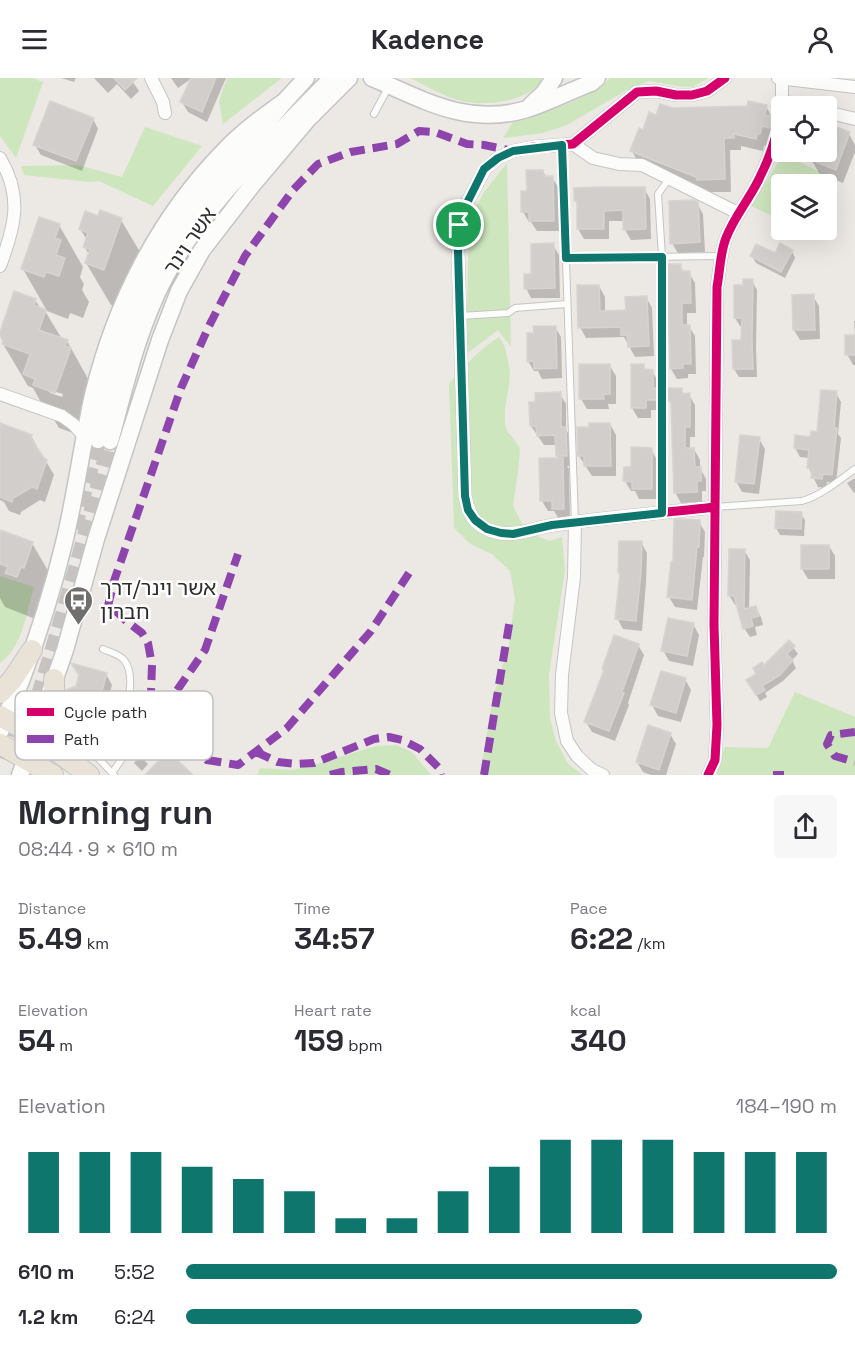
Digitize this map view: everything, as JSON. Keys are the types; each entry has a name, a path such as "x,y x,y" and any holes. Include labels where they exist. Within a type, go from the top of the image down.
{"highway":[{"path":"0,693 12,680 32,650"},
{"path":"54,679 54,691"},
{"path":"0,744 15,759"},
{"path":"69,760 89,775"},
{"path":"76,760 89,775"},
{"path":"23,767 54,775"}],"main road":[{"name":"אשר וינר","path":"98,440 125,336 154,268 192,210 306,78"},
{"name":"אשר וינר","path":"98,440 126,381 147,317 178,253 224,193 332,78"},
{"path":"50,691 68,638 99,529 166,322 179,291 202,250 253,184 307,120 349,78"},
{"path":"526,109 544,93 554,78"},
{"path":"564,78 572,84 591,82"},
{"path":"381,82 447,110 468,114 498,115 526,109 591,82"},
{"path":"15,691 32,650 71,515 98,440"},
{"path":"2,723 15,691"}],"street":[{"path":"151,78 163,102 165,113"},
{"path":"715,507 552,525 513,534 487,529 475,520 468,510 465,496 458,251 459,225 468,201 484,169 498,158 513,151 568,144 637,92 656,91 692,95 707,91 725,78"},
{"path":"782,96 781,78 855,87"},
{"path":"837,115 855,119"},
{"path":"568,144 593,158 619,164 642,165 738,213"},
{"path":"708,775 715,760 717,725 714,625 717,287 725,240 738,213 757,183 771,149"},
{"path":"0,158 12,182 15,211 13,226 0,266"},
{"path":"0,394 62,416 98,440"},
{"path":"575,522 574,577 562,675 561,712 567,741 577,756 592,770 603,775"}],"lane":[{"path":"374,114 381,82"},
{"path":"568,144 566,258 575,522"},
{"path":"662,513 662,257 658,194 669,178"},
{"path":"566,258 722,256"},
{"path":"460,316 508,313 515,308 567,304"},
{"path":"715,507 802,501 834,485 855,469"},
{"path":"103,649 124,660 130,679 129,691"},
{"path":"100,760 113,774 122,760"}],"green space":[{"path":"0,78 32,78 43,82 16,158 0,136"},
{"path":"227,78 282,78 223,124 219,101"},
{"path":"410,78 542,78 537,86 519,97 494,102 471,103 442,94"},
{"path":"610,78 709,78 692,87 649,81 627,90 567,125 543,133 503,138 514,120 578,99"},
{"path":"145,127 202,146 153,206 99,181 24,175 21,166 78,165 122,177"},
{"path":"778,162 800,162 825,174 771,174 771,215 751,206"},
{"path":"507,163 511,347 498,330 466,354 469,220 484,192"},
{"path":"499,337 505,347 510,371 505,425 520,450 513,506 526,531 549,541 562,537 565,570 549,675 550,718 556,741 568,764 583,775 480,775 493,697 509,644 515,599 510,571 492,554 470,544 454,528 449,384 472,359"},
{"path":"0,576 34,587 19,639 8,656 0,663"},
{"path":"795,692 855,717 855,775 717,775 725,747 768,748"},
{"path":"396,745 412,752 431,775 257,775 260,768 292,770 376,746"}],"building":[{"path":"114,78 137,78 125,90"},
{"path":"191,78 216,78 202,112 180,102"},
{"path":"50,101 94,118 76,161 33,145"},
{"path":"748,101 767,105 765,115 771,116 770,128 762,126 756,139 734,134 734,138 724,138 725,179 697,180 696,177 630,151 639,128 643,130 649,112 656,115 660,104 673,108 747,106"},
{"path":"837,127 850,132 836,170 816,162 837,162"},
{"path":"526,170 543,170 543,176 553,176 554,221 529,221 529,212 521,212 521,191 527,191"},
{"path":"645,187 646,229 623,230 623,210 604,211 604,229 577,229 577,201 574,201 574,188"},
{"path":"694,200 698,202 700,242 670,244 669,201"},
{"path":"100,210 122,218 104,270 85,263 90,249 83,247 88,233 79,229 85,211 98,216"},
{"path":"39,217 60,224 55,238 61,240 56,255 65,258 59,276 46,272 44,277 21,269"},
{"path":"554,243 555,288 524,289 524,274 531,274 531,244"},
{"path":"780,243 793,250 781,272 750,256 756,244 775,253"},
{"path":"667,264 681,264 681,271 690,271 691,303 682,303 682,325 690,325 691,364 683,364 683,368 670,369"},
{"path":"743,279 753,279 753,369 733,369 732,340 741,340 742,318 734,318 734,285 743,285"},
{"path":"577,285 599,285 600,311 626,310 625,297 647,296 649,346 628,347 627,335 621,335 621,327 578,328"},
{"path":"14,291 36,299 34,305 46,310 39,330 68,340 65,346 71,348 55,393 33,385 35,379 23,374 30,354 2,344 4,338 0,336 0,332"},
{"path":"814,294 815,330 793,330 792,295"},
{"path":"533,326 556,326 557,368 534,369 534,361 527,362 527,333 534,333"},
{"path":"845,335 855,335 855,355 845,355"},
{"path":"579,364 610,364 610,394 603,394 604,399 579,399"},
{"path":"631,364 644,364 644,369 653,370 653,388 657,388 657,400 646,400 646,408 631,408"},
{"path":"667,388 682,388 682,394 690,393 690,427 685,427 685,448 694,448 695,467 701,467 701,481 697,481 697,492 674,493 671,401 667,401"},
{"path":"821,390 837,391 834,428 837,428 832,475 823,474 822,479 811,478 812,469 807,468 809,450 794,448 795,435 810,437 811,431 817,432"},
{"path":"561,392 561,427 566,427 567,456 556,456 555,435 537,436 536,426 530,426 529,402 535,402 535,393"},
{"path":"0,423 32,435 31,439 47,460 37,489 32,487 13,498 12,502 0,497"},
{"path":"589,423 610,423 611,466 584,466 584,456 578,456 577,427 589,427"},
{"path":"740,435 760,437 754,484 735,482"},
{"path":"631,447 652,448 652,489 632,489 632,482 623,481 624,467 631,467"},
{"path":"539,458 563,458 564,509 552,509 552,501 540,501"},
{"path":"776,511 802,512 801,529 775,528"},
{"path":"675,519 700,520 692,600 667,597 671,562 673,562"},
{"path":"0,530 33,542 24,568 21,567 17,577 5,573 8,567 0,564"},
{"path":"619,541 642,541 636,621 615,619 620,573 618,573"},
{"path":"801,545 829,545 829,569 801,569"},
{"path":"729,549 745,549 744,609 756,606 759,616 751,618 753,626 743,629 734,596 728,596"},
{"path":"668,618 694,623 687,656 661,651"},
{"path":"614,635 639,644 609,731 584,722 604,670 602,669"},
{"path":"789,640 795,646 787,654 793,660 780,675 762,686 765,690 756,695 746,680 756,674 753,668 762,662 764,665"},
{"path":"71,663 107,673 102,691 66,691 76,686 79,675"},
{"path":"661,671 686,678 676,713 650,705"},
{"path":"648,725 671,733 659,770 636,762"},
{"path":"159,760 177,760 193,775 145,775"}],"tunnel":[{"path":"74,529 98,440"},
{"path":"40,691 110,441"},
{"path":"0,758 15,717"}],"marked path":[{"path":"151,691 152,665 148,643 142,633 108,606 114,581 181,388 209,326 245,256 293,190 318,164 351,152 397,144 419,131 435,132 467,144 513,151"},
{"path":"177,691 205,650 238,554"},
{"path":"207,760 238,765 287,728 371,631 409,573"},
{"path":"484,775 510,619"},
{"path":"855,732 831,735 827,744 835,756 855,762"},
{"path":"256,752 278,762 314,763 374,739 389,737 402,740 420,749 439,768 441,775"},
{"path":"330,775 376,769 390,775"},
{"path":"773,775 784,775"}],"cycle path":[{"path":"715,507 574,522 507,534 492,531 475,521 465,496 458,251 459,225 468,201 485,169 498,158 513,151 533,147 573,144 637,92 656,91 692,95 707,91 725,78"},
{"path":"708,775 715,760 717,725 714,625 717,287 726,238 754,188 771,150"}],"place":[{"name":"אשר וינר/דרך חברון","path":"79,626"}],"route":[{"path":"562,145 566,258 662,257 662,513 552,525 513,534 487,529 475,520 468,510 465,496 459,225 484,169 498,158 513,151 562,145"}]}
